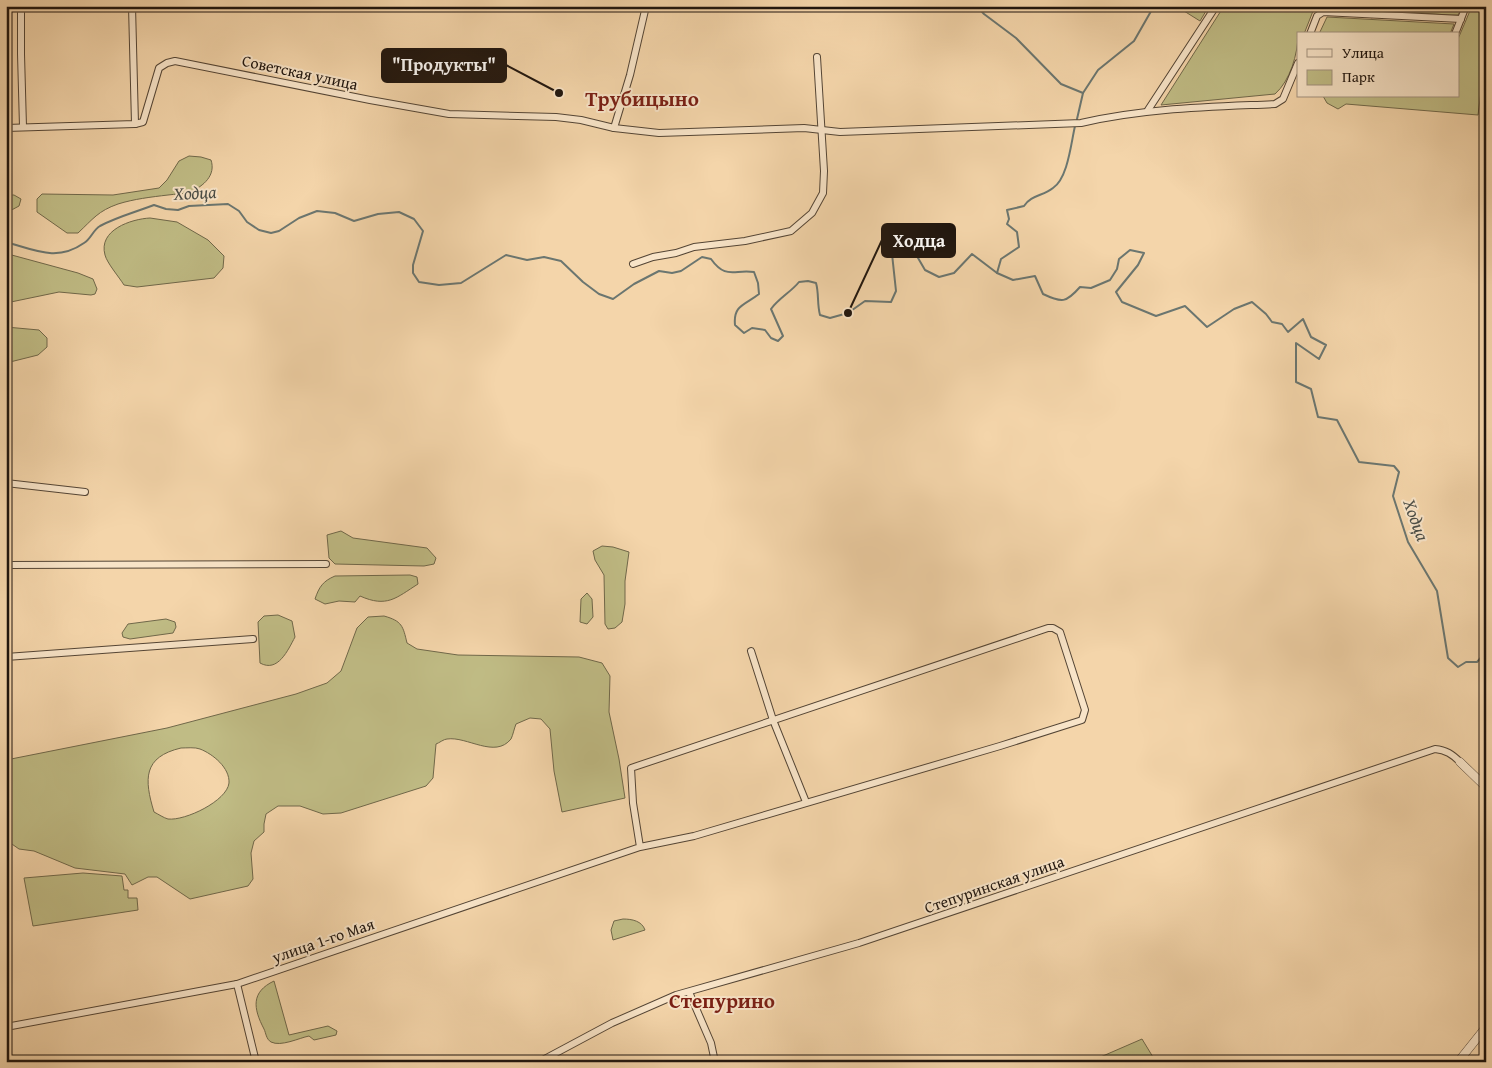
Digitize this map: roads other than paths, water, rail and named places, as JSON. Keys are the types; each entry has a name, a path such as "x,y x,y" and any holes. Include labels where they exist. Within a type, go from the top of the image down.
{"street":[{"path":"22,6 20,54 23,127"},
{"path":"6,128 135,124 132,6"},
{"path":"646,6 630,75 614,128 659,133 804,128 840,132 1081,123 1148,110 1275,104 1283,99 1297,65"},
{"path":"1148,110 1216,6"},
{"path":"1371,14 1374,6"},
{"path":"1456,32 1466,6"},
{"path":"1311,32 1317,16 1323,12 1461,19"},
{"path":"633,264 694,247 745,241 791,231 812,214 823,193 824,171 817,57"},
{"name":"Советская улица","path":"135,124 143,122 159,68 167,62 175,61 449,114 556,117 581,120 614,128"},
{"path":"6,483 85,492"},
{"path":"6,565 326,564"},
{"name":"улица 1-го Мая","path":"6,1027 238,984 640,847 694,836 1082,720 1085,710 1060,632 1053,628 1048,628 774,720"},
{"path":"6,657 253,638"},
{"path":"751,651 774,720 806,802"},
{"path":"640,847 633,803 631,768 774,720"},
{"name":"Степуринская улица","path":"539,1062 612,1023 676,995 860,943 1435,749 1450,752 1460,762"},
{"path":"1460,762 1486,786"},
{"path":"238,984 256,1062"},
{"path":"689,992 711,1043 715,1062"},
{"path":"1458,1062 1486,1027"}],"waterway":[{"path":"977,6 984,14 1016,38 1061,84 1083,93"},
{"path":"1077,119 1083,93 1098,70 1134,41 1154,6"},
{"path":"997,273 1001,259 1019,247 1017,232 1007,224 1009,219 1007,210 1024,206 1027,202 1049,191 1058,183 1068,160 1075,126"},
{"name":"Ходца","path":"6,242 46,253 64,252 74,249 86,241 100,226 154,205 178,210 189,206 228,204 239,211 247,222 259,230 271,233 279,231 299,218 317,211 335,213 354,221 378,214 399,212 414,219 423,231 413,265 413,273 419,282 439,285 461,283 506,255 527,260 544,257 561,261 599,294 613,299 634,284 659,271 672,273 681,271 702,257 711,259 726,272 754,272 759,294 738,309 735,325 744,333 752,328 765,330 771,338 778,341 783,336 771,309 799,282 808,281 816,283 820,315 830,318 848,313 865,301 891,302 896,291 892,254 894,242 907,239 925,270 939,277 954,273 972,254 997,273 1013,280 1035,276 1043,294 1059,300 1067,299 1080,287 1091,288 1110,280 1117,269 1119,259 1130,250 1144,253 1138,265 1116,292 1122,302 1156,316 1185,306 1207,327 1234,309 1252,302 1272,322 1282,324 1288,332 1303,319 1311,337 1326,345 1319,359 1296,343 1296,382 1311,389 1318,417 1337,420 1359,462 1394,466 1399,472 1393,496 1408,542 1437,591 1448,658 1458,667 1466,662 1477,662 1486,652"}],"place":[{"name":"\"Продукты\"","path":"559,93"},
{"name":"Ходца","path":"848,313"}],"district":[{"name":"Трубицыно","path":"642,99"},
{"name":"Степурино","path":"722,1001"}]}
